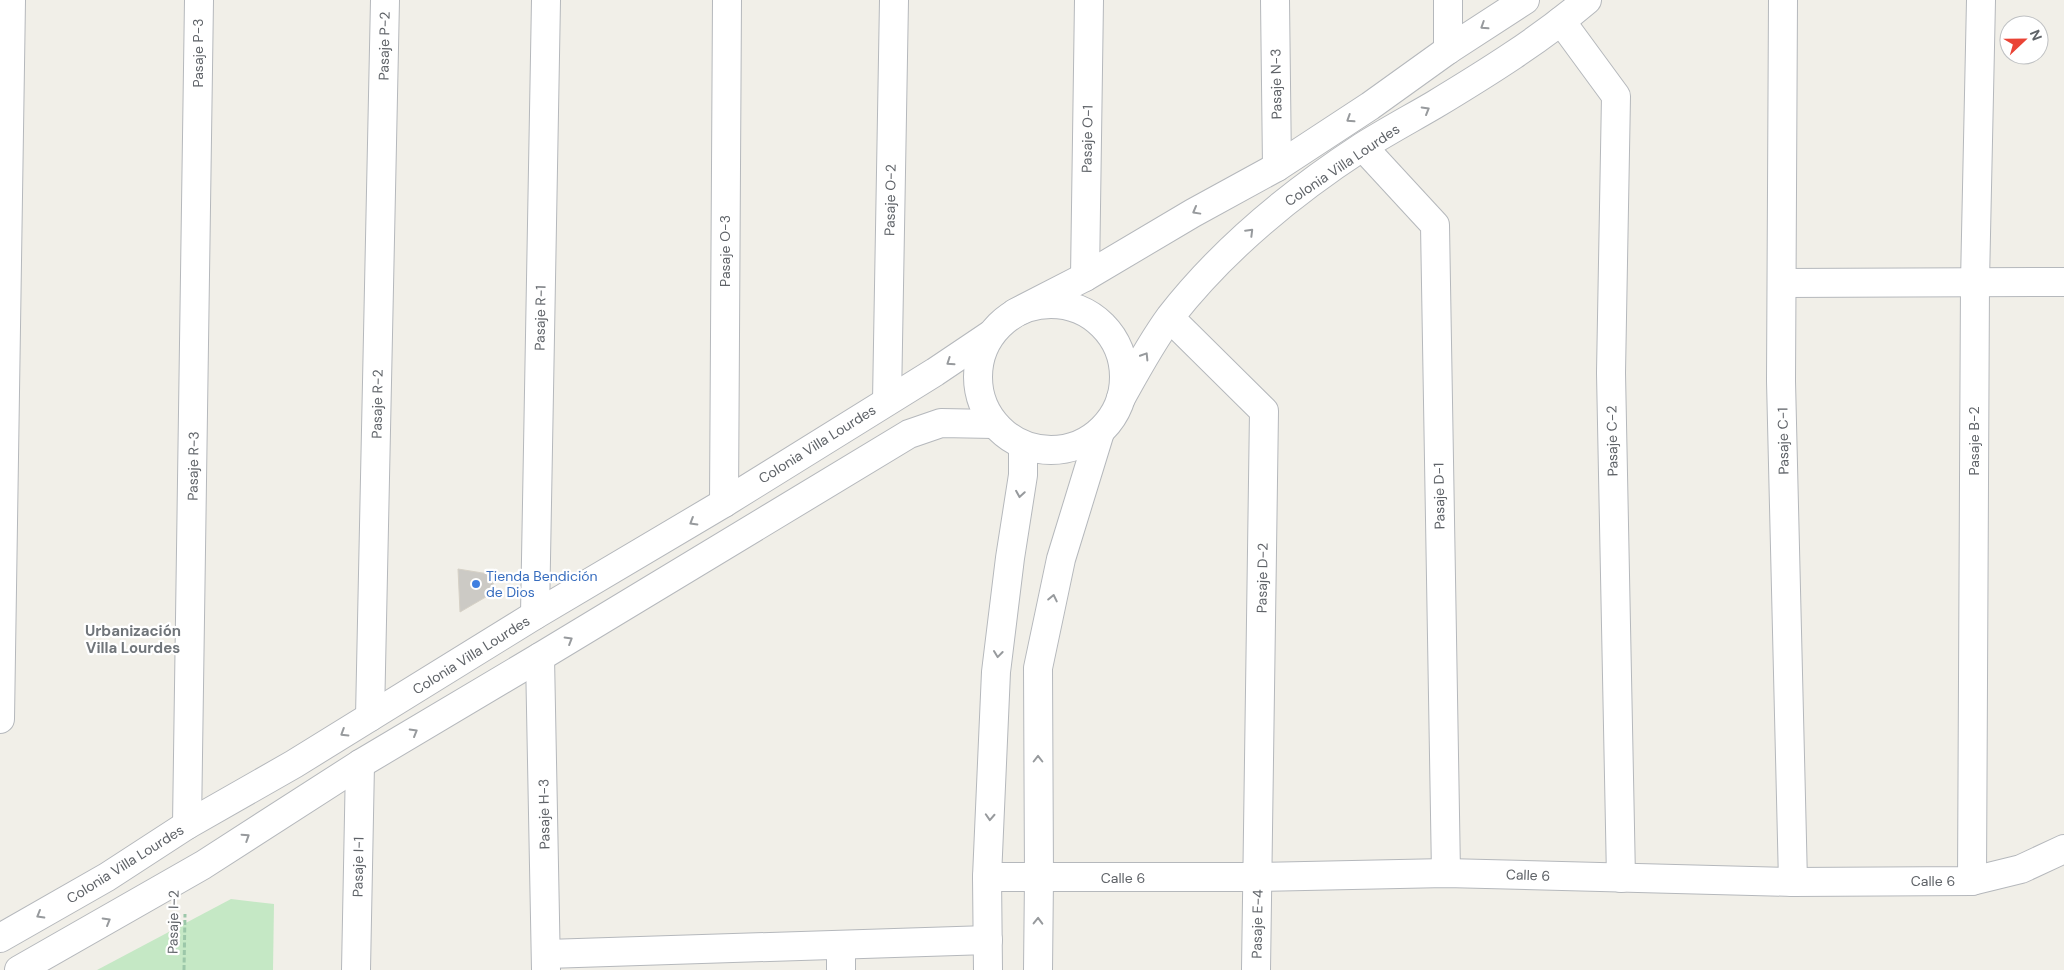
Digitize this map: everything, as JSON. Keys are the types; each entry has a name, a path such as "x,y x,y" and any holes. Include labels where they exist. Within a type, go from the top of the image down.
{"street":[{"path":"0,719 11,0"},
{"name":"Pasaje P-3","path":"198,106 199,0"},
{"name":"Pasaje P-2","path":"384,92 385,0"},
{"name":"Pasaje O-3","path":"724,503 727,0"},
{"name":"Pasaje O-2","path":"887,401 894,0"},
{"name":"Pasaje O-1","path":"1085,277 1089,0"},
{"name":"Pasaje N-3","path":"1275,0 1277,167"},
{"path":"1448,0 1448,50"},
{"path":"1015,313 1039,305 1064,305 1088,314 1107,330 1120,353 1124,378 1121,398 1113,417 1100,432 1082,444 1063,450 1043,450 1023,445 1008,436 994,424 985,409 979,390 978,371 982,352 990,335 1015,313 1085,277 1192,213 1277,167 1370,106 1448,50 1525,0"},
{"name":"Colonia Villa Lourdes","path":"1121,398 1143,358 1170,318 1208,274 1257,225 1304,187 1363,147 1493,69 1562,22 1587,0"},
{"name":"Pasaje C-1","path":"1783,0 1781,381 1793,882"},
{"name":"Pasaje B-2","path":"1972,881 1975,282 1981,0"},
{"name":"Pasaje R-1","path":"535,615 546,10"},
{"name":"Pasaje C-2","path":"1562,22 1616,96 1611,373 1621,878"},
{"name":"Pasaje R-2","path":"370,717 384,92"},
{"name":"Pasaje R-3","path":"187,825 198,106"},
{"name":"Pasaje D-1","path":"1363,147 1434,225 1446,873"},
{"path":"1782,283 2064,282"},
{"name":"Pasaje D-2","path":"1170,318 1264,411 1258,877"},
{"name":"Colonia Villa Lourdes","path":"0,938 107,877 187,825 294,764 535,615 724,503 935,372 990,335"},
{"path":"19,970 186,876 360,764 909,434 941,423 994,424"},
{"path":"1038,970 1038,668 1062,559 1100,432"},
{"path":"988,970 987,877 996,672 1010,558 1023,476 1023,445"},
{"name":"Pasaje H-3","path":"540,657 547,962"},
{"name":"Pasaje I-1","path":"356,970 360,764"},
{"name":"Calle 6","path":"987,877 1258,877 1446,873 1793,882 1972,881 2021,869 2064,849"},
{"name":"Pasaje E-4","path":"1256,970 1258,877"},
{"path":"547,962 841,957 988,940"}],"path":[{"name":"Pasaje I-2","path":"184,970 186,876"}],"green space":[{"path":"231,899 274,904 273,970 97,970"}],"building":[{"name":"Tienda Bendición de Dios","path":"458,569 495,575 491,594 460,612"}],"place":[{"name":"Tienda Bendición de Dios","path":"476,584"}],"district":[{"name":"Urbanización Villa Lourdes","path":"133,640"}]}
